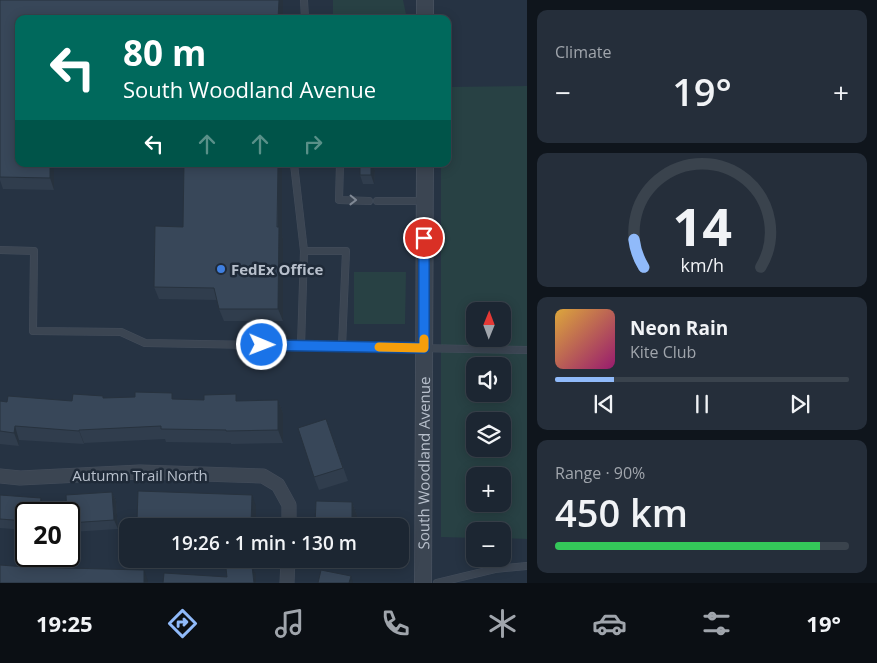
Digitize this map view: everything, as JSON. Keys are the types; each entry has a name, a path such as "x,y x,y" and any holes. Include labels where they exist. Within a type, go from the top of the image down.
{"street":[{"path":"425,0 425,15"},
{"name":"South Woodland Avenue","path":"423,583 424,167"},
{"name":"Autumn Trail North","path":"0,476 20,478 140,472 263,476 278,485 289,505 289,518"},
{"path":"287,583 288,568"}],"lane":[{"path":"304,0 305,15"},
{"path":"294,167 304,252 301,346"},
{"path":"340,167 339,200 369,200"},
{"path":"377,201 424,201"},
{"path":"0,250 34,250 33,331 121,332 145,343 527,350"},
{"path":"304,252 346,251 342,347"},
{"path":"437,583 495,569 527,566"}],"green space":[{"path":"333,0 403,0 406,15 333,15"},
{"path":"527,86 527,539 511,538 511,522 466,522 466,538 441,537 441,167 451,167 451,87"},
{"path":"354,272 406,272 405,324 354,324"}],"building":[{"path":"0,0 279,0 278,15 15,15 15,167 50,167 50,178 0,177"},
{"path":"184,167 278,167 278,309 219,309 214,288 154,287 155,226 183,227"},
{"path":"360,167 371,167 371,175 360,175"},
{"path":"135,392 172,393 172,399 204,400 204,395 236,394 236,401 278,400 278,430 161,429 161,426 79,431 15,426 14,433 0,431 0,401 7,402 8,396 72,401 73,394 103,396 103,398 135,397"},
{"path":"326,419 343,468 314,477 298,428"},
{"path":"138,491 252,495 251,518 137,518"},
{"path":"112,492 114,520 80,522 80,502 66,502 66,495"},
{"path":"0,495 41,498 40,502 15,502 15,520 0,519"},
{"path":"316,501 352,502 352,518 315,518"},
{"path":"0,565 144,570 144,583 0,583"},
{"path":"226,568 252,568 254,583 163,583 164,573 227,577"},
{"path":"321,570 351,576 349,583 318,583"}],"slow traffic":[{"path":"379,347 424,348 424,339"}],"place":[{"name":"FedEx Office","path":"221,269"}],"route":[{"path":"262,345 424,348 424,238"}]}
